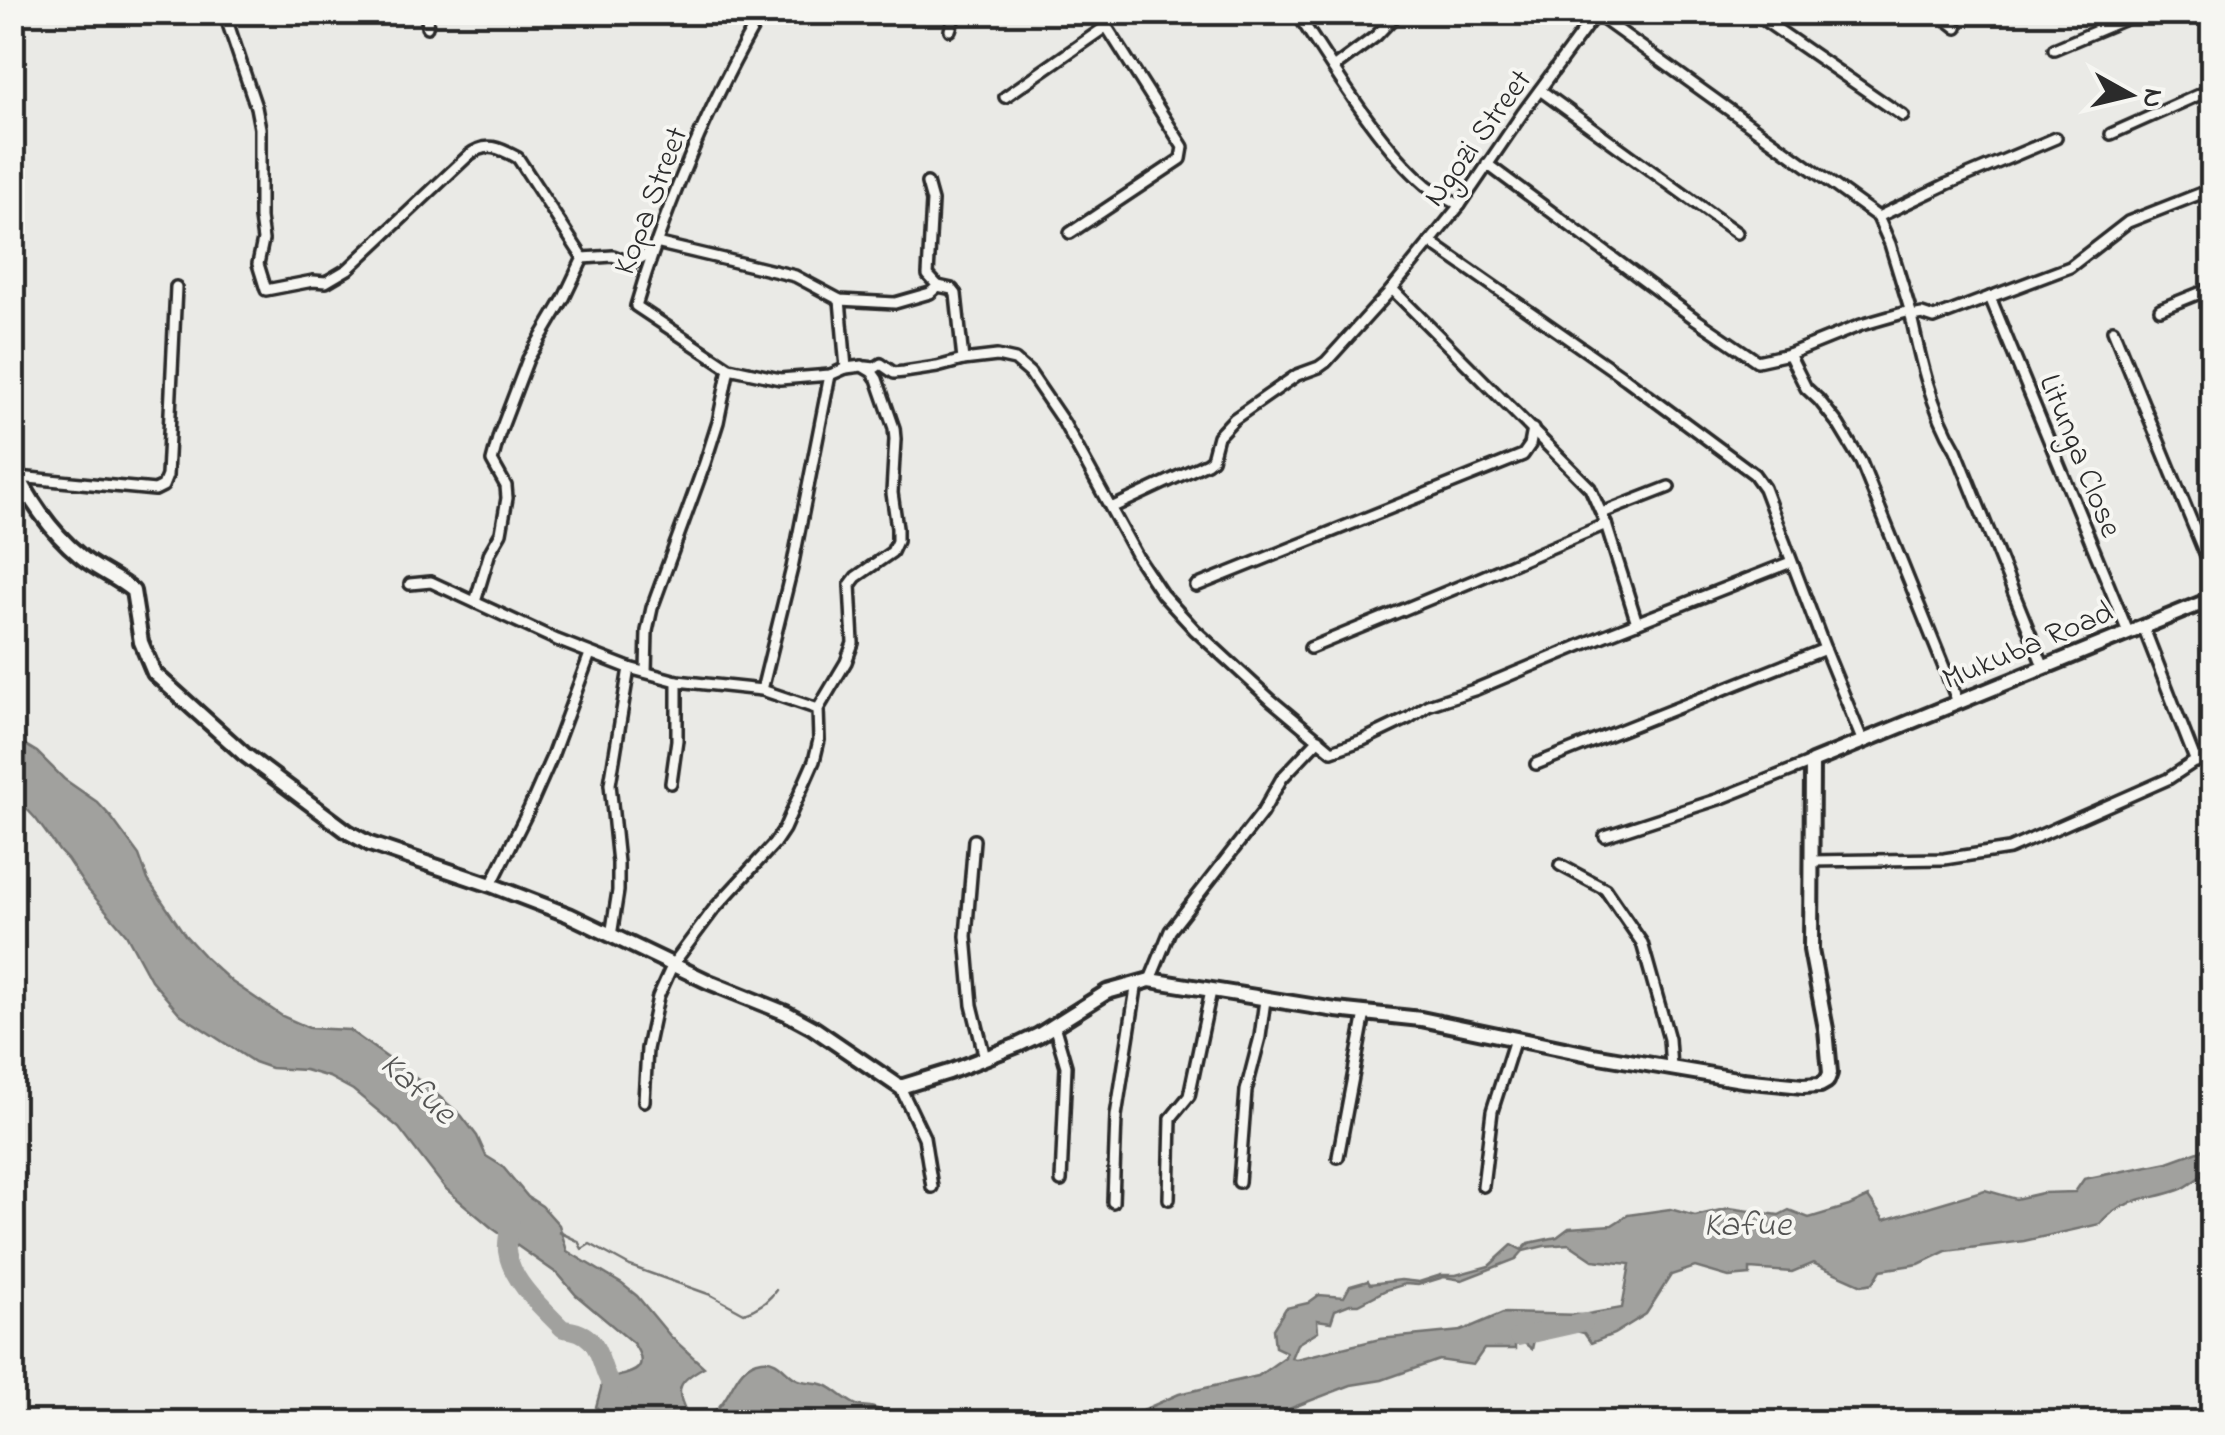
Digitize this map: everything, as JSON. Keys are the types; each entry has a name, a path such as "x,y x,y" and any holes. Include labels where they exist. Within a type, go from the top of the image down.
{"street":[{"path":"224,12 260,128 263,240 258,264 266,290 337,278 478,148 490,146 518,158 583,258"},
{"path":"427,27 428,12"},
{"name":"Kopa Street","path":"730,368 636,306 654,247 718,98 762,12"},
{"path":"950,30 956,12"},
{"path":"1070,233 1184,154 1184,147 1105,24 1102,12"},
{"path":"1296,12 1407,166 1429,188 1460,205"},
{"path":"1333,68 1376,36 1399,12"},
{"path":"1752,12 1903,116"},
{"path":"1938,12 1957,28"},
{"path":"2054,48 2142,12"},
{"path":"1597,13 1878,217 1890,244 1943,426 2044,668"},
{"name":"Ngozi Street","path":"1111,508 1207,463 1218,436 1234,419 1297,374 1326,362 1460,205 1597,13"},
{"path":"1005,97 1105,24"},
{"path":"2112,134 2212,89"},
{"path":"1540,90 1738,233"},
{"path":"1878,217 2056,138"},
{"path":"1487,164 1757,361 1789,354 1861,326 1911,314 1934,318 2070,267 2128,222 2212,189"},
{"path":"927,184 932,201 928,274 938,286 956,294 962,360"},
{"path":"1430,242 1626,378 1754,474 1764,488 1863,742"},
{"path":"583,258 613,256 632,263 654,247 795,276 840,300 896,302 930,293 938,286"},
{"path":"475,602 490,552 501,533 507,498 506,486 492,461 499,435 528,359 583,258"},
{"path":"15,470 155,490 163,486 167,476 176,287"},
{"path":"2160,309 2212,288"},
{"path":"1392,289 1590,488 1604,518 1636,623"},
{"name":"Litunga Close","path":"1990,297 2128,632"},
{"path":"840,300 846,368"},
{"path":"2113,330 2212,571"},
{"path":"1789,354 1806,388 1838,424 1861,462 1958,702"},
{"path":"646,672 652,608 714,436 730,368 780,379 830,375 846,368 875,368 882,364 894,372 904,372 962,360 1006,357 1030,372 1064,423 1162,594 1195,630 1332,751 1409,718 1428,705 1791,562"},
{"path":"644,1101 647,1049 658,997 674,964 714,908 784,829 814,762 819,740 818,710 853,642 850,586 856,577 892,552 896,541 892,493 894,428 877,380 862,366"},
{"path":"762,690 792,568 830,375"},
{"path":"1196,586 1522,456 1530,446 1534,430"},
{"path":"15,470 58,535 80,557 134,591 141,642 154,673 244,754 348,832 370,844 569,915 812,1027 900,1087 924,1137 932,1186"},
{"path":"1310,648 1473,582 1669,486"},
{"path":"410,584 431,582 629,668 678,680 762,690 818,710"},
{"name":"Mukuba Road","path":"1812,762 2212,600"},
{"path":"2143,626 2196,762"},
{"path":"1536,764 1824,649"},
{"path":"490,886 529,809 590,654"},
{"path":"612,936 618,863 610,784 629,668"},
{"path":"671,784 677,740 678,680"},
{"path":"1113,1202 1116,1116 1143,981 1170,931 1262,813 1282,778 1319,739"},
{"path":"1811,861 1944,859 2009,849 2168,779 2212,750"},
{"path":"900,1087 1039,1035 1106,992 1143,981 1421,1019 1785,1086 1820,1085 1827,1081 1830,1060 1812,950 1812,762 1720,799 1604,836"},
{"path":"974,840 966,936 972,1006 985,1058"},
{"path":"1560,865 1606,890 1642,942 1669,1039 1671,1068"},
{"path":"1169,1198 1171,1118 1189,1096 1211,991"},
{"path":"1239,1182 1246,1091 1266,1000"},
{"path":"1338,1157 1365,1013"},
{"path":"1054,1025 1066,1066 1061,1181"},
{"path":"1483,1186 1492,1111 1515,1039"}],"water":[{"path":"12,737 37,752 111,817 139,855 148,880 185,935 232,982 282,1016 309,1028 349,1030 461,1115 486,1156 502,1166 559,1225 567,1251 637,1296 671,1337 704,1367 681,1386 680,1397 687,1413 702,1415 714,1411 741,1372 750,1364 768,1360 799,1380 825,1385 859,1406 881,1410 902,1422 614,1422 596,1407 603,1381 639,1367 639,1353 633,1343 576,1295 559,1275 492,1228 445,1188 399,1128 353,1090 305,1070 271,1068 254,1062 180,1014 151,980 126,934 36,819 13,801"},
{"path":"2212,1146 2212,1170 2179,1190 2116,1210 2100,1224 2024,1241 1946,1251 1919,1264 1881,1270 1873,1283 1862,1285 1813,1263 1792,1272 1750,1269 1750,1275 1729,1277 1695,1267 1671,1275 1646,1314 1591,1343 1584,1333 1556,1326 1535,1335 1532,1349 1523,1342 1515,1345 1515,1349 1484,1349 1473,1365 1439,1360 1382,1380 1351,1385 1255,1422 1116,1422 1179,1394 1258,1376 1285,1357 1286,1352 1275,1347 1273,1329 1286,1308 1308,1303 1319,1295 1344,1297 1350,1286 1368,1281 1419,1282 1489,1266 1512,1245 1522,1250 1529,1243 1557,1237 1569,1228 1612,1225 1628,1215 1670,1209 1695,1216 1729,1208 1779,1215 1789,1210 1809,1218 1868,1197 1884,1220 1985,1190 2016,1199 2075,1192 2084,1179 2168,1162","holes":["1569,1244 1593,1260 1630,1264 1622,1308 1582,1315 1503,1313 1461,1331 1380,1339 1291,1358 1297,1344 1318,1331 1317,1320 1331,1322 1335,1310 1359,1304 1386,1290 1444,1277 1462,1280 1516,1259 1523,1251 1544,1246"]}],"waterway":[{"path":"511,1219 507,1251 514,1273 563,1329 589,1338 607,1378 623,1397"},
{"path":"559,1232 578,1241 582,1249 590,1244 630,1266 711,1295 744,1313 762,1304 776,1290"},
{"name":"Kafue","path":"1518,1337 1585,1322"}]}
